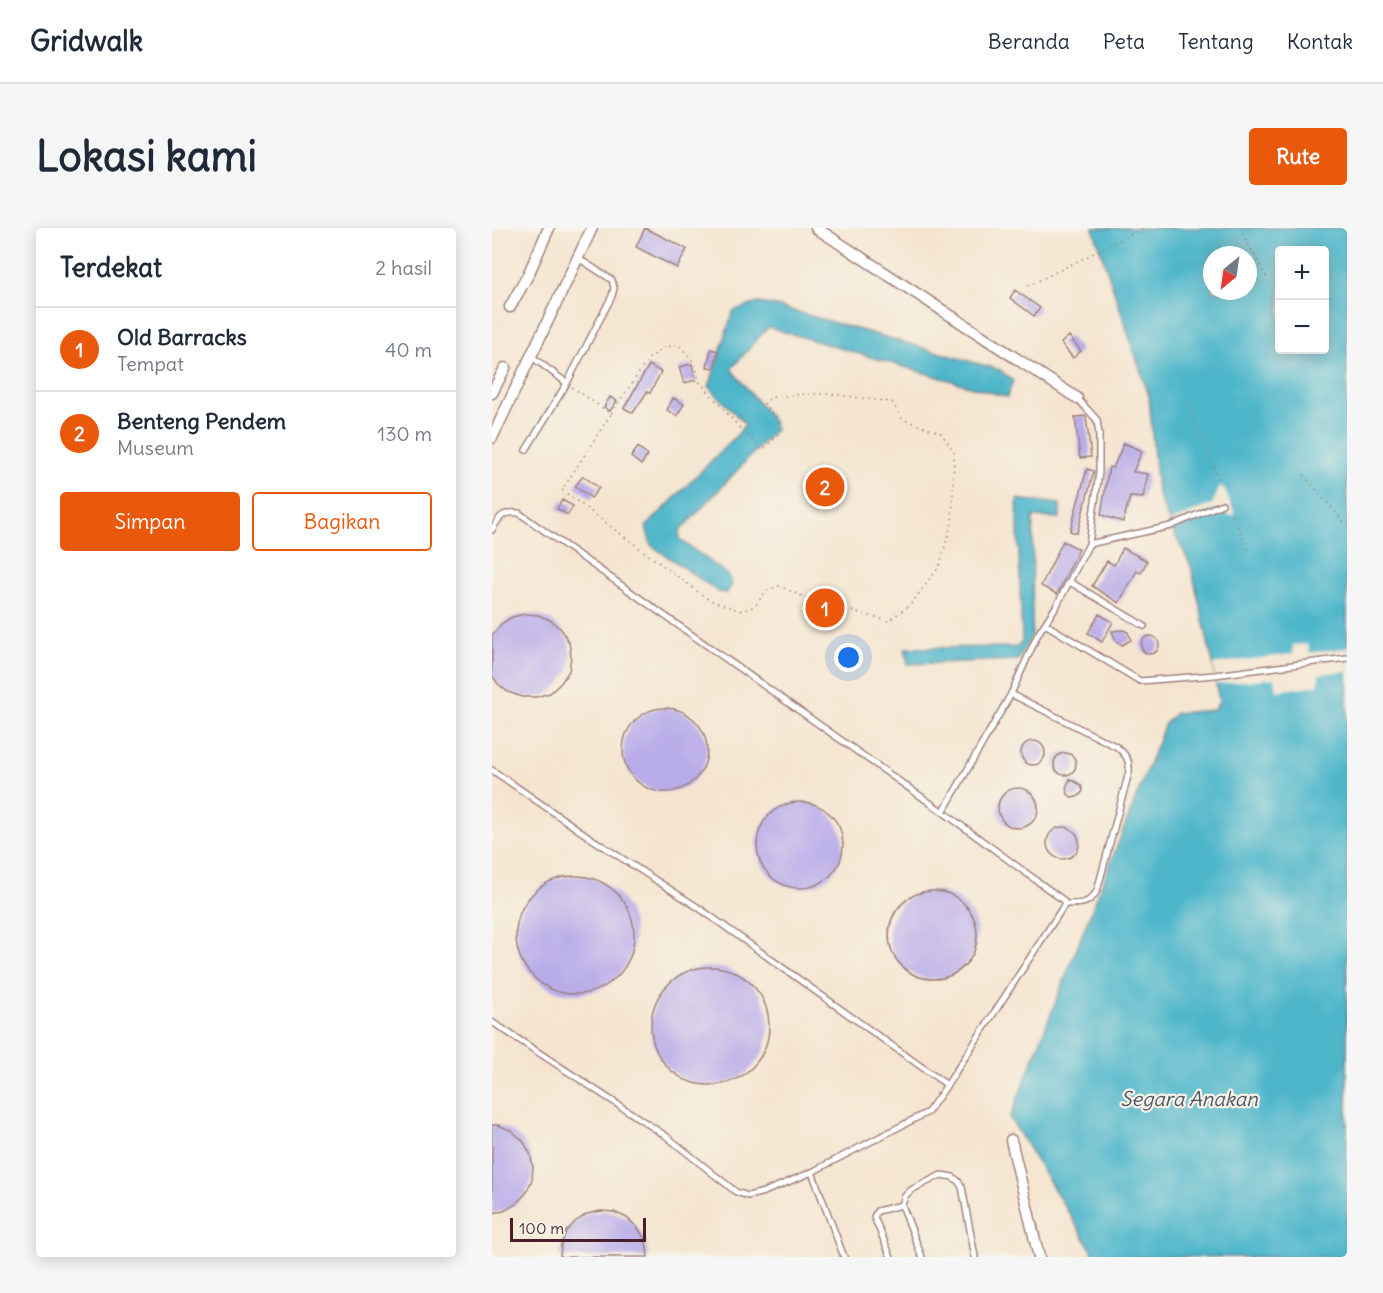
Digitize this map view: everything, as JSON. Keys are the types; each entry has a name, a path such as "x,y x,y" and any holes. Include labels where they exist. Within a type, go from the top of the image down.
{"street":[{"path":"510,308 549,228"},
{"path":"492,438 592,228"},
{"path":"816,228 1077,398"},
{"path":"492,393 505,368"},
{"path":"1011,1140 1039,1257"}],"lane":[{"path":"526,450 567,383 609,304 614,288 612,280 578,258"},
{"path":"532,357 567,383"},
{"path":"943,812 1011,694 1045,624 1089,544 1099,473 1099,435 1097,420 1077,398"},
{"path":"1089,544 1171,526 1222,504"},
{"path":"492,530 503,514 519,513 943,812 1063,900 1065,904"},
{"path":"1070,582 1144,626"},
{"path":"1045,624 1140,681 1215,675 1347,658"},
{"path":"1011,694 1117,747 1130,763 1097,891 1092,899 1084,904 1065,904"},
{"path":"492,770 592,840 699,908 947,1086"},
{"path":"492,1022 666,1136 736,1192 752,1197 812,1172 928,1112 1065,904"},
{"path":"812,1172 844,1257"},
{"path":"922,1257 902,1205 905,1196 911,1190 941,1175 952,1177 962,1187 975,1257"},
{"path":"891,1257 874,1217 878,1211 902,1205"}],"path":[{"path":"1028,286 1144,228"},
{"path":"1240,228 1266,277"},
{"path":"678,344 695,363 699,381 738,426 763,450 778,434 778,421 764,404 771,397 830,394 892,402 902,419 941,433 954,452 952,522 939,567 910,605 888,621 811,600 778,586 766,591 755,606 742,611 709,600 562,490 611,414 650,358 664,348 678,344"},
{"path":"567,383 611,414"},
{"path":"1185,400 1222,486"},
{"path":"1304,475 1347,526"},
{"path":"1233,515 1248,549"}],"water":[{"name":"Segara Anakan","path":"1093,228 1347,228 1347,1257 1096,1257 1010,1118 1165,724 1175,713 1214,710 1219,702 1191,566 1172,529 1157,491 1149,396"},
{"path":"758,303 776,306 1000,370 1013,381 1007,397 768,327 731,369 774,422 775,430 679,532 683,542 727,574 732,584 727,593 719,592 651,545 646,527 738,434 745,424 709,387 733,311"},
{"path":"1017,499 1060,504 1060,518 1033,517 1032,635 1018,660 908,664 905,648 1018,647 1022,641"}],"pier":[{"path":"1223,486 1235,514 1231,516 1215,509 1172,529 1170,522 1212,504 1220,487"},
{"path":"1308,644 1310,653 1347,648 1347,671 1319,674 1318,685 1277,691 1275,678 1216,684 1213,664 1293,654 1293,645"}],"building":[{"path":"645,228 687,249 677,268 636,247"},
{"path":"1015,290 1040,308 1034,316 1010,298"},
{"path":"1069,336 1081,351 1073,358 1061,343"},
{"path":"711,349 718,351 714,368 707,367"},
{"path":"692,364 696,380 684,383 679,367"},
{"path":"649,365 661,372 650,393 647,392 633,413 624,408"},
{"path":"610,397 617,401 610,411 604,407"},
{"path":"673,398 684,404 677,416 667,410"},
{"path":"1086,416 1091,457 1080,458 1075,417"},
{"path":"1124,443 1142,451 1133,472 1148,474 1143,498 1130,497 1123,522 1101,515 1109,467 1113,468"},
{"path":"638,447 648,455 641,465 631,457"},
{"path":"1087,469 1094,471 1077,533 1070,531"},
{"path":"583,476 599,488 591,498 575,486"},
{"path":"562,500 573,506 568,515 557,509"},
{"path":"1063,541 1079,549 1057,594 1041,586"},
{"path":"1123,548 1147,561 1141,573 1137,571 1119,603 1092,586 1107,561 1114,565"},
{"path":"525,614 538,615 550,620 561,629 569,642 571,656 569,671 561,683 550,693 536,697 522,697 508,692 492,675 492,635 501,624 512,617"},
{"path":"1099,614 1113,622 1102,642 1088,633"},
{"path":"1112,631 1128,632 1131,640 1122,645 1116,641"},
{"path":"1146,636 1154,636 1159,641 1157,652 1146,654 1141,649 1141,641"},
{"path":"665,708 681,711 695,720 704,734 707,750 704,766 695,780 681,789 665,792 649,789 635,780 626,766 623,750 626,734 635,720 649,711"},
{"path":"1033,741 1042,744 1045,753 1042,762 1033,765 1024,762 1021,753 1024,744"},
{"path":"1065,753 1073,756 1076,764 1073,772 1065,775 1057,772 1054,764 1057,756"},
{"path":"1070,779 1081,785 1083,791 1079,796 1073,798 1068,794 1066,788"},
{"path":"1018,788 1026,789 1032,794 1037,800 1037,816 1032,822 1026,827 1018,828 1010,827 1004,822 999,816 998,808 999,800 1004,794 1010,789"},
{"path":"800,802 817,805 831,814 840,828 843,845 840,862 831,876 817,885 800,888 783,885 769,876 760,862 757,845 760,828 769,814 783,805"},
{"path":"1063,827 1074,832 1079,843 1074,854 1063,859 1052,854 1047,843 1052,832"},
{"path":"575,876 597,881 617,893 629,913 634,935 629,957 617,977 597,989 575,994 553,989 533,977 521,957 516,935 521,913 533,893 553,881"},
{"path":"933,891 958,898 970,910 977,935 970,960 958,972 933,979 908,972 896,960 889,935 896,910 908,898"},
{"path":"710,967 732,972 752,984 764,1004 769,1026 764,1048 752,1068 732,1080 710,1085 688,1080 668,1068 656,1048 651,1026 656,1004 668,984 688,972"},
{"path":"492,1125 512,1131 523,1141 530,1153 533,1167 532,1180 526,1193 516,1204 504,1211 492,1213"},
{"path":"600,1211 614,1212 627,1218 638,1228 646,1241 648,1257 560,1257 561,1245 566,1232 587,1214"}],"place":[{"name":"Benteng Pendem","path":"825,487"},
{"name":"Old Barracks","path":"825,608"}]}
